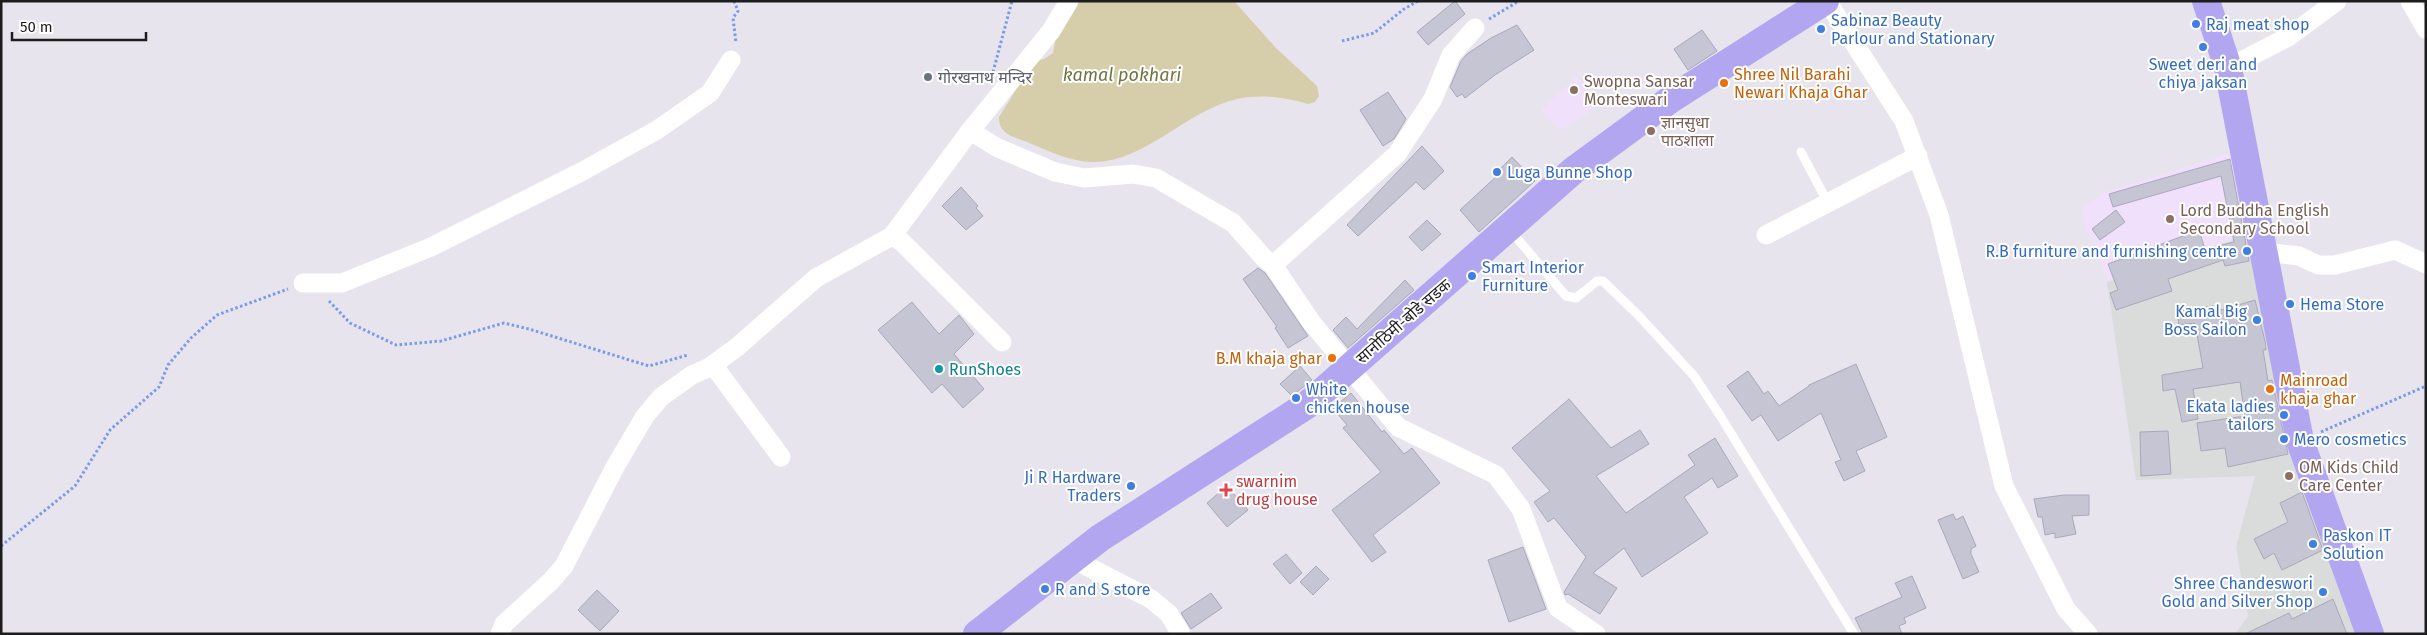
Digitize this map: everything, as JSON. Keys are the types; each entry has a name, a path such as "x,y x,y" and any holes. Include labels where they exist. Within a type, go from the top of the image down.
{"main road":[{"name":"सानोठिमी-बोडे सडक","path":"977,634 1100,538 1307,405 1348,368 1369,353 1574,170 1671,98 1826,1"},
{"path":"2206,1 2228,68 2300,441 2370,634"}],"street":[{"path":"500,634 504,624 551,581 564,566 615,467 645,416 661,397 692,375 713,365 737,347 816,278 892,236 970,131 1051,31 1069,1"},
{"path":"1826,1 1904,121 1939,215 2004,486 2066,609 2088,634"},
{"path":"2228,68 2288,37 2337,1"},
{"path":"2410,1 2426,29"},
{"path":"1273,265 1397,154 1433,99 1451,55 1475,28"},
{"path":"303,283 342,283 430,247 581,172 657,130 710,93 731,60"},
{"path":"970,131 998,148 1055,172 1084,178 1133,174 1156,178 1233,223 1264,258 1273,265 1312,323 1398,427 1496,475 1521,509 1558,608 1596,634"},
{"path":"1766,235 1918,156"},
{"path":"892,236 902,242 1002,342"},
{"path":"2265,252 2299,256 2318,265 2335,265 2395,250 2426,264"},
{"path":"713,365 781,457"},
{"path":"1073,559 1151,599 1169,614 1181,634"}],"lane":[{"path":"1801,152 1828,203"},
{"path":"1509,228 1566,296 1576,298 1597,282 1603,282 1640,317 1694,376 1854,634"}],"path":[{"path":"731,60 736,43 733,18 738,10 734,1"},
{"path":"990,81 1012,1"},
{"path":"1342,41 1374,33 1404,9 1418,1"},
{"path":"1475,28 1519,1"},
{"path":"1,546 75,486 110,430 159,387 168,365 192,338 218,315 303,283 315,286 350,323 396,345 442,341 504,323 530,328 649,366 695,354"},
{"path":"2300,441 2426,386"}],"shaded area":[{"name":"Swopna Sansar Monteswari","path":"1576,76 1600,105 1560,131 1541,110"},
{"name":"Lord Buddha English Secondary School","path":"2244,149 2258,230 2107,281 2094,241 2085,230 2082,209 2102,193"},
{"path":"2258,232 2300,441 2370,634 2235,634 2248,616 2236,547 2255,476 2136,480 2107,282"}],"water":[{"name":"kamal pokhari","path":"1073,1 1234,1 1276,48 1317,86 1319,96 1315,102 1308,104 1273,97 1237,99 1198,115 1141,149 1122,157 1102,162 1081,161 1053,153 1008,134 1001,127 999,117 1034,61 1044,59 1053,53 1055,43 1052,34"}],"building":[{"path":"1455,1 1465,14 1428,45 1417,32"},
{"path":"1517,25 1534,50 1495,75 1465,98 1462,94 1457,97 1450,87 1461,61 1467,54 1491,38"},
{"path":"1702,30 1717,51 1688,70 1674,49"},
{"path":"1388,92 1406,119 1394,139 1383,146 1360,110"},
{"path":"1422,146 1444,171 1424,190 1416,182 1358,236 1347,225"},
{"path":"1512,157 1535,181 1479,232 1460,210 1499,174 1497,172"},
{"path":"2230,159 2249,261 2225,266 2223,260 2168,279 2172,291 2116,310 2110,293 2118,290 2108,264 2199,230 2205,249 2234,242 2221,176 2113,207 2109,194"},
{"path":"961,187 978,206 976,208 983,216 966,230 942,206"},
{"path":"2116,210 2125,222 2100,240 2092,229"},
{"path":"1427,220 1441,234 1422,251 1409,237"},
{"path":"1258,268 1265,273 1308,336 1288,348 1275,328 1277,327 1243,279"},
{"path":"1405,280 1414,290 1348,348 1333,330 1346,317 1357,329"},
{"path":"2255,300 2265,341 2266,350 2263,350 2268,381 2272,380 2288,454 2228,467 2225,448 2201,451 2197,423 2245,416 2240,382 2193,389 2198,419 2182,422 2175,389 2163,391 2162,375 2203,368 2195,323 2179,325 2177,311 2213,306 2214,312"},
{"name":"RunShoes","path":"912,302 939,334 959,315 974,334 954,354 984,389 963,408 942,384 932,393 878,330"},
{"path":"1856,364 1887,437 1856,451 1865,471 1844,481 1835,462 1841,460 1821,413 1778,441 1761,415 1752,421 1727,386 1748,371 1764,394 1768,391 1779,406 1809,385"},
{"path":"1300,366 1312,380 1292,396 1280,384"},
{"path":"1351,393 1382,432 1384,430 1404,454 1412,448 1440,483 1373,535 1386,552 1372,562 1332,510 1381,472 1343,428 1347,425 1333,408"},
{"path":"1569,399 1611,448 1640,430 1649,444 1596,476 1626,513 1695,465 1688,455 1715,438 1738,476 1718,488 1712,478 1684,497 1708,533 1642,577 1624,548 1593,573 1617,588 1600,614 1568,594 1565,595 1564,592 1586,557 1554,518 1548,522 1534,502 1550,491 1512,448"},
{"path":"2168,431 2171,474 2141,476 2140,432"},
{"path":"1227,486 1248,510 1227,527 1207,503"},
{"path":"2302,492 2323,550 2282,570 2274,553 2264,559 2254,539 2288,522 2280,503"},
{"path":"2064,495 2089,495 2089,515 2072,516 2076,534 2055,538 2055,533 2045,535 2042,517 2038,517 2034,499"},
{"path":"1953,514 1956,520 1963,516 1976,546 1971,549 1971,554 1979,572 1963,579 1938,520"},
{"path":"1523,547 1546,609 1509,622 1488,560"},
{"path":"1286,554 1302,573 1290,584 1273,564"},
{"path":"1316,566 1329,579 1313,595 1300,582"},
{"path":"1912,576 1926,608 1904,618 1906,623 1899,626 1902,634 1863,634 1855,618 1902,597 1895,583"},
{"path":"597,590 619,611 600,631 578,610"},
{"path":"1211,593 1222,608 1191,629 1181,613"},
{"path":"2333,599 2347,634 2245,634 2289,613 2292,619"}],"place":[{"name":"Raj meat shop","path":"2196,24"},
{"name":"Sabinaz Beauty Parlour and Stationary","path":"1821,29"},
{"name":"Sweet deri and chiya jaksan","path":"2203,47"},
{"name":"गोरखनाथ मन्दिर","path":"928,77"},
{"name":"Shree Nil Barahi Newari Khaja Ghar","path":"1724,83"},
{"name":"Swopna Sansar Monteswari","path":"1574,90"},
{"name":"ज्ञानसुधा पाठशाला","path":"1651,131"},
{"name":"Luga Bunne Shop","path":"1497,172"},
{"name":"Lord Buddha English Secondary School","path":"2170,219"},
{"name":"R.B furniture and furnishing centre","path":"2247,251"},
{"name":"Smart Interior Furniture","path":"1472,276"},
{"name":"Hema Store","path":"2290,304"},
{"name":"Kamal Big Boss Sailon","path":"2257,320"},
{"name":"B.M khaja ghar","path":"1332,358"},
{"name":"RunShoes","path":"939,369"},
{"name":"Mainroad khaja ghar","path":"2270,389"},
{"name":"White chicken house","path":"1296,398"},
{"name":"Ekata ladies tailors","path":"2284,415"},
{"name":"Mero cosmetics","path":"2284,439"},
{"name":"OM Kids Child Care Center","path":"2289,476"},
{"name":"Ji R Hardware Traders","path":"1131,486"},
{"name":"swarnim drug house","path":"1226,490"},
{"name":"Paskon IT Solution","path":"2313,544"},
{"name":"R and S store","path":"1045,589"},
{"name":"Shree Chandeswori Gold and Silver Shop","path":"2323,592"}]}
